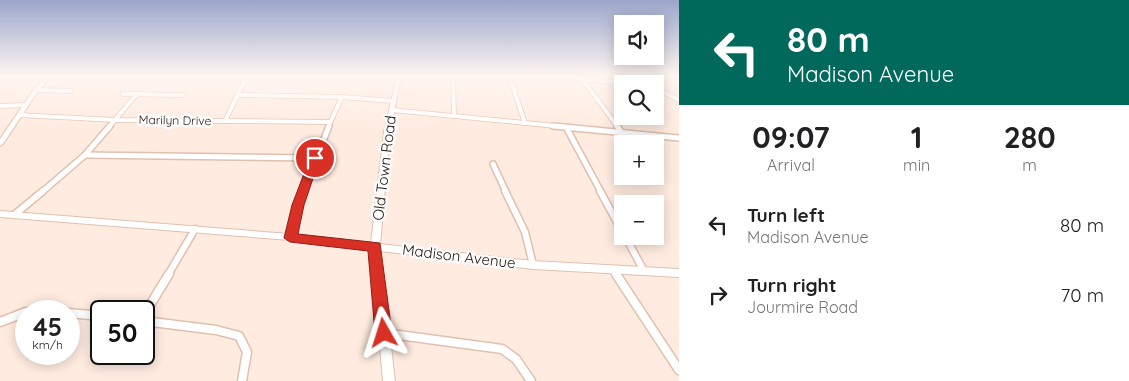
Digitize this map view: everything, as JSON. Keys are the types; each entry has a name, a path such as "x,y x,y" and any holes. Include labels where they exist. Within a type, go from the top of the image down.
{"main road":[{"path":"0,144 33,94"},
{"name":"Old Town Road","path":"389,381 375,246 383,163 395,94"},
{"name":"Madison Avenue","path":"0,214 195,229 375,246 533,265 679,273"}],"street":[{"path":"123,94 183,95"},
{"path":"14,215 85,155 137,94"},
{"path":"453,94 454,116"},
{"path":"515,94 525,123"},
{"path":"593,94 622,133"},
{"path":"667,94 679,100"},
{"path":"225,121 238,95 342,97 394,101"},
{"path":"290,238 298,205 315,158 342,97"},
{"path":"0,106 26,105"},
{"path":"392,110 676,138 679,142"},
{"name":"Marilyn Drive","path":"20,115 115,120 330,122"},
{"path":"566,127 614,216"},
{"path":"85,155 315,158"},
{"path":"494,164 525,232 533,265"},
{"path":"153,300 195,229"},
{"path":"630,245 644,271"},
{"path":"614,270 679,370"},
{"path":"0,322 15,315"},
{"path":"155,322 216,330 239,336 248,352 242,381"},
{"path":"384,333 502,349 516,359 531,381"}],"route":[{"path":"315,158 298,205 290,238 375,246 384,333"}]}
